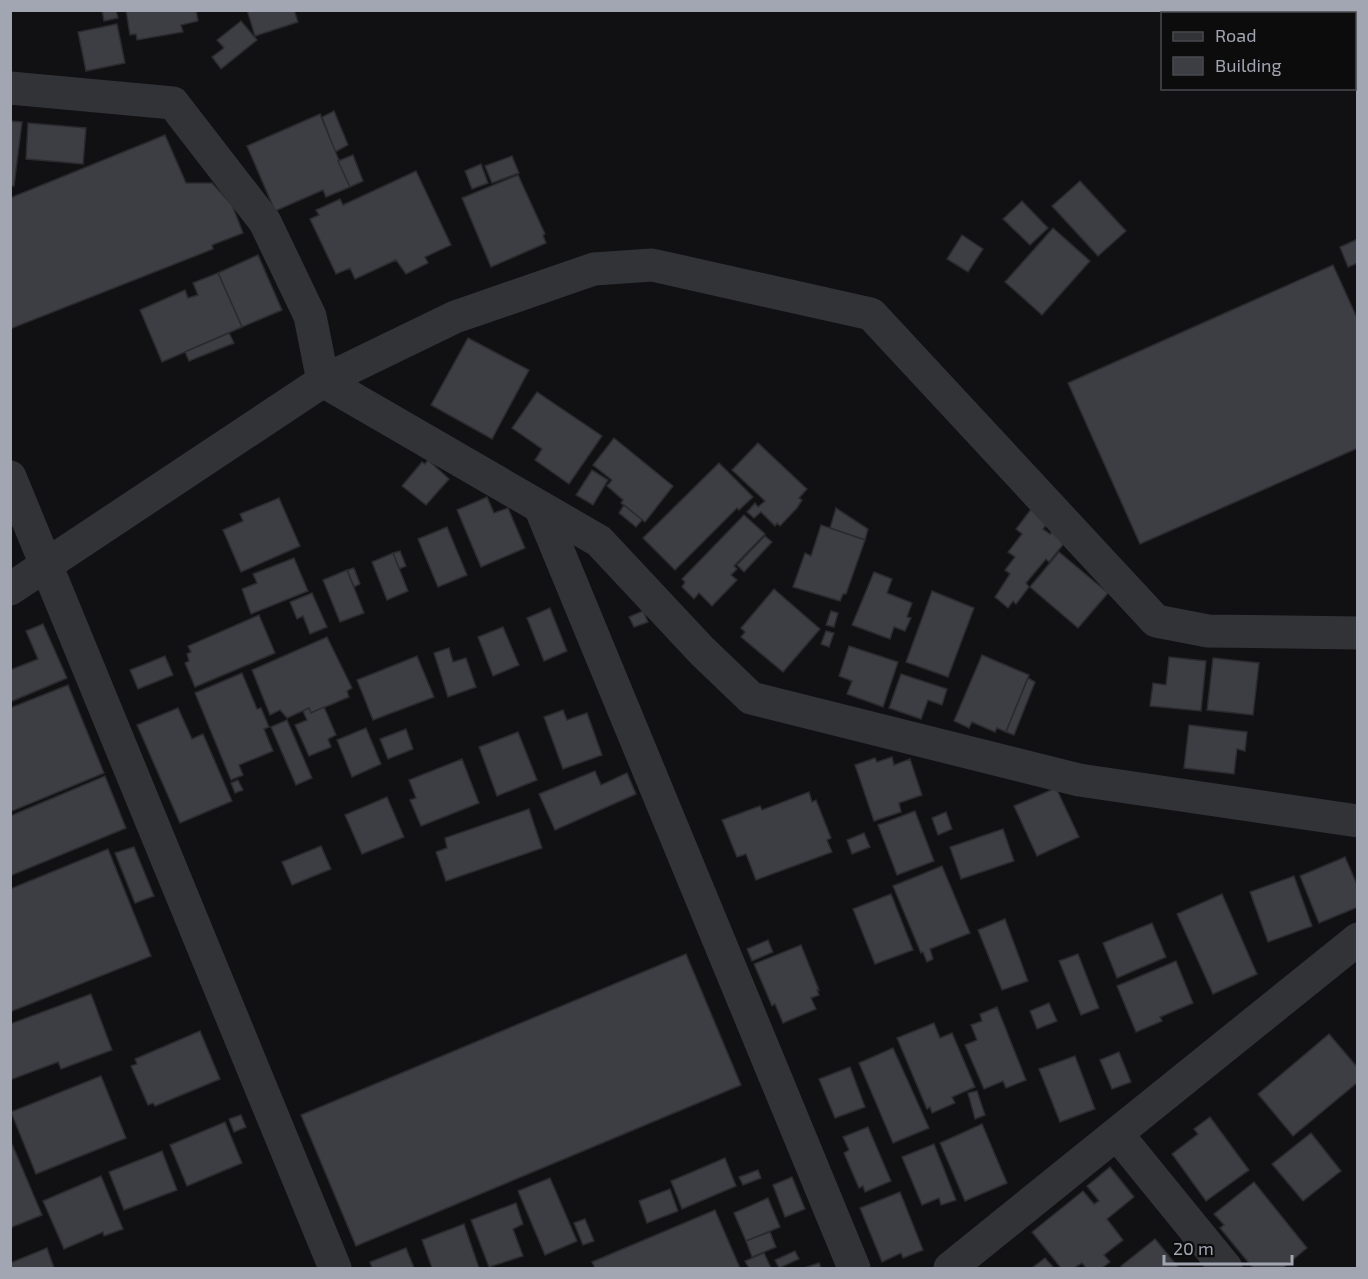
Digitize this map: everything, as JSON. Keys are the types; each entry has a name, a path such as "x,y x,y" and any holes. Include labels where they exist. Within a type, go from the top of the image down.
{"street":[{"path":"10,88 173,103 266,222 309,316 323,381 599,542 702,651 751,698 1079,780 1358,821"},
{"path":"10,589 323,381 455,317 594,269 652,265 871,314 1156,621 1208,631 1358,633"},
{"path":"10,477 335,1269"},
{"path":"540,507 854,1269"},
{"path":"950,1269 1358,939"},
{"path":"1116,1134 1226,1269"}],"building":[{"path":"102,10 116,10 118,18 104,21"},
{"path":"126,10 196,10 198,21 181,25 183,32 137,40 136,34 130,35"},
{"path":"247,10 294,10 298,22 255,36"},
{"path":"241,21 257,40 221,69 212,57 224,48 217,40"},
{"path":"117,24 125,63 86,71 78,32"},
{"path":"334,111 348,145 335,152 322,117"},
{"path":"320,114 350,187 326,197 323,190 275,211 247,146"},
{"path":"10,121 22,122 14,186 10,186"},
{"path":"28,123 86,128 83,164 26,159"},
{"path":"165,135 186,183 212,183 232,205 243,233 212,245 213,249 10,329 10,198"},
{"path":"353,155 363,181 350,187 338,161"},
{"path":"512,156 519,173 492,183 485,166"},
{"path":"481,164 488,183 472,189 465,171"},
{"path":"416,171 451,245 425,257 428,263 406,274 396,260 355,279 350,268 336,274 310,219 319,215 316,210 340,199 343,205"},
{"path":"518,175 545,234 543,235 546,243 491,267 462,198"},
{"path":"1080,181 1126,231 1098,256 1052,206"},
{"path":"1022,201 1048,228 1030,245 1003,219"},
{"path":"1053,228 1090,261 1042,315 1005,282"},
{"path":"962,235 983,249 968,272 947,259"},
{"path":"1358,239 1358,263 1348,267 1340,247"},
{"path":"258,255 282,310 242,327 218,273"},
{"path":"1333,265 1358,320 1358,448 1140,544 1068,383"},
{"path":"218,273 242,327 162,362 140,310 185,290 188,298 198,295 193,283"},
{"path":"229,333 234,343 189,361 185,352"},
{"path":"468,338 529,370 492,439 431,405"},
{"path":"537,392 602,436 569,484 535,460 542,449 512,428"},
{"path":"614,438 673,486 645,522 621,503 623,500 607,486 612,480 593,465"},
{"path":"758,443 807,489 799,498 802,500 797,508 780,526 777,523 775,526 761,512 754,518 747,512 755,503 758,507 765,501 732,470"},
{"path":"428,460 449,479 426,505 402,486 422,462 425,464"},
{"path":"719,463 753,497 739,510 737,508 675,570 643,538"},
{"path":"592,470 608,480 593,505 576,495"},
{"path":"487,497 494,513 508,508 525,548 481,567 457,510"},
{"path":"279,498 300,546 241,572 223,530 243,521 240,514"},
{"path":"624,505 642,520 636,527 619,513"},
{"path":"836,508 868,529 865,540 830,528"},
{"path":"1032,508 1049,521 1043,529 1050,534 1053,531 1066,541 1049,562 1046,559 1026,583 1029,587 1016,604 1013,601 1008,608 995,597 1010,574 1005,570 1015,557 1008,552 1022,534 1016,529"},
{"path":"744,515 765,534 734,566 737,569 731,575 737,580 712,606 699,593 694,599 682,587 685,582 682,579"},
{"path":"821,525 865,540 846,594 843,594 840,601 793,587 805,553 811,556"},
{"path":"447,527 467,575 438,587 418,539"},
{"path":"765,536 772,542 744,572 737,565"},
{"path":"400,551 406,566 399,569 393,553"},
{"path":"1059,552 1108,593 1078,628 1030,587"},
{"path":"393,553 408,591 387,600 372,562"},
{"path":"294,558 308,591 251,614 242,589 257,583 253,574"},
{"path":"354,568 360,584 354,587 347,570"},
{"path":"347,570 364,613 340,622 323,580"},
{"path":"874,572 892,579 887,593 912,603 907,617 911,618 905,631 894,627 890,639 852,625"},
{"path":"774,589 820,629 783,672 741,637 745,632 741,628"},
{"path":"932,591 974,608 948,677 906,662"},
{"path":"312,593 327,627 310,634 303,616 297,619 290,602"},
{"path":"550,608 567,651 544,661 527,618"},
{"path":"643,611 648,622 634,627 629,617"},
{"path":"831,611 838,613 834,627 826,625"},
{"path":"259,615 275,653 195,687 185,663 189,661 187,654 191,652 188,646"},
{"path":"43,624 67,678 10,702 10,670 38,659 26,631"},
{"path":"503,627 519,665 493,676 478,637"},
{"path":"826,631 834,633 829,647 821,644"},
{"path":"327,637 352,688 347,691 349,697 311,713 309,708 287,718 280,710 270,715 252,670"},
{"path":"849,646 898,662 883,707 847,694 852,681 839,676"},
{"path":"449,648 453,662 466,658 476,687 448,697 434,653"},
{"path":"982,655 1029,675 1006,732 997,728 995,732 972,722 969,728 954,721"},
{"path":"165,656 173,675 138,689 130,670"},
{"path":"417,656 434,697 373,720 357,680"},
{"path":"1169,657 1206,661 1201,711 1150,706 1153,683 1166,685"},
{"path":"1213,658 1259,663 1253,715 1207,710"},
{"path":"242,673 257,709 261,708 269,727 264,729 273,751 239,765 243,775 231,780 195,693"},
{"path":"901,674 947,689 942,705 928,700 921,719 889,708"},
{"path":"1028,678 1035,682 1014,735 1006,732"},
{"path":"68,685 104,773 10,812 10,708"},
{"path":"324,707 336,735 328,739 331,747 309,756 295,725 307,720 303,711 309,708 311,713"},
{"path":"178,708 192,739 203,734 232,801 180,823 137,725"},
{"path":"563,710 567,720 587,713 602,755 563,769 544,717"},
{"path":"287,720 312,778 296,785 271,727"},
{"path":"1189,725 1247,732 1245,751 1237,749 1234,774 1184,768"},
{"path":"366,728 381,764 352,777 337,740"},
{"path":"406,729 413,749 388,759 380,739"},
{"path":"518,732 537,780 497,796 479,747"},
{"path":"892,757 894,765 910,759 922,795 899,803 901,812 874,821 855,765 875,758 877,762"},
{"path":"462,759 479,803 421,826 410,800 416,798 409,780"},
{"path":"595,771 601,785 627,773 636,794 555,830 539,794"},
{"path":"105,776 126,828 10,876 10,816"},
{"path":"238,780 243,790 235,793 231,783"},
{"path":"1056,788 1079,837 1037,856 1014,806"},
{"path":"809,792 812,802 816,800 831,838 827,840 832,852 756,880 746,854 737,857 722,820 760,806 762,810"},
{"path":"387,797 404,837 362,854 345,815"},
{"path":"529,809 542,848 446,881 436,852 447,848 445,838"},
{"path":"915,811 934,861 897,875 878,825"},
{"path":"946,812 952,829 938,835 932,818"},
{"path":"1003,829 1014,861 961,879 950,847"},
{"path":"864,833 870,847 852,854 847,840"},
{"path":"321,846 331,869 292,885 282,862"},
{"path":"134,847 154,896 135,903 115,853"},
{"path":"108,849 151,956 10,1012 10,889"},
{"path":"1345,857 1358,887 1358,907 1319,923 1300,876"},
{"path":"942,866 970,933 930,949 933,959 927,962 923,952 921,953 893,886"},
{"path":"1294,876 1312,926 1268,942 1250,892"},
{"path":"891,894 913,950 875,964 853,909"},
{"path":"1222,894 1257,974 1213,994 1177,914"},
{"path":"1005,919 1028,981 1002,990 978,930"},
{"path":"1152,923 1166,957 1117,978 1103,943"},
{"path":"768,940 773,952 752,961 747,949"},
{"path":"801,945 819,990 817,990 819,995 811,998 816,1009 783,1023 775,1004 772,1006 754,964"},
{"path":"686,954 741,1085 356,1246 301,1115"},
{"path":"1078,954 1099,1008 1081,1015 1059,961"},
{"path":"1176,961 1193,1003 1160,1017 1162,1021 1136,1032 1117,986"},
{"path":"91,994 112,1050 61,1069 58,1062 10,1080 10,1024"},
{"path":"1049,1003 1057,1021 1037,1029 1030,1011"},
{"path":"997,1007 1026,1080 1006,1088 1003,1081 984,1089 965,1045 977,1040 971,1025 982,1021 980,1014"},
{"path":"934,1023 940,1038 952,1033 975,1087 952,1097 955,1103 932,1113 930,1107 927,1109 897,1038"},
{"path":"200,1031 220,1079 155,1106 153,1103 148,1105 131,1066 137,1064 135,1059"},
{"path":"1329,1034 1358,1068 1358,1082 1293,1136 1258,1094"},
{"path":"893,1048 929,1128 893,1143 859,1063"},
{"path":"1119,1052 1131,1082 1112,1089 1100,1060"},
{"path":"1075,1056 1095,1109 1060,1122 1039,1069"},
{"path":"850,1067 865,1107 835,1118 819,1079"},
{"path":"101,1076 126,1138 36,1174 11,1112"},
{"path":"977,1091 985,1115 975,1119 968,1093"},
{"path":"241,1115 246,1127 234,1132 229,1119"},
{"path":"1210,1117 1249,1170 1206,1201 1172,1154 1198,1134 1194,1129"},
{"path":"225,1122 242,1163 187,1186 170,1145"},
{"path":"982,1124 1007,1183 965,1201 940,1143"},
{"path":"868,1127 891,1181 865,1192 863,1186 859,1188 844,1153 849,1150 843,1137"},
{"path":"1311,1133 1341,1171 1303,1201 1272,1164"},
{"path":"12,1144 42,1215 10,1228 10,1145"},
{"path":"934,1144 956,1200 941,1205 939,1198 922,1205 902,1157"},
{"path":"162,1151 177,1190 124,1210 109,1172"},
{"path":"725,1158 736,1186 682,1209 671,1181"},
{"path":"1110,1167 1134,1197 1107,1219 1123,1240 1104,1255 1110,1262 1102,1268 1086,1268 1082,1263 1074,1268 1061,1268 1032,1232 1083,1191 1094,1204 1099,1201 1087,1186"},
{"path":"758,1170 761,1178 743,1185 739,1177"},
{"path":"101,1176 123,1229 104,1236 103,1232 64,1249 43,1201"},
{"path":"792,1177 805,1209 785,1217 773,1185"},
{"path":"550,1178 577,1241 545,1255 518,1191"},
{"path":"1254,1182 1307,1248 1283,1268 1253,1268 1220,1228 1224,1225 1214,1214"},
{"path":"670,1189 678,1211 647,1223 639,1201"},
{"path":"900,1192 923,1250 903,1258 901,1253 882,1262 860,1208"},
{"path":"768,1198 780,1227 746,1241 734,1213"},
{"path":"516,1203 523,1224 513,1229 523,1256 489,1267 471,1220"},
{"path":"715,1210 740,1268 595,1268 592,1262"},
{"path":"585,1219 594,1241 583,1245 574,1223"},
{"path":"464,1224 479,1268 432,1268 422,1240"},
{"path":"770,1232 776,1247 752,1257 746,1241"},
{"path":"1155,1239 1179,1268 1123,1268 1121,1266"},
{"path":"47,1248 54,1268 10,1268 10,1263"},
{"path":"406,1248 414,1268 372,1268 370,1262"},
{"path":"795,1251 799,1259 779,1268 775,1260"},
{"path":"764,1253 771,1268 749,1268 745,1261"},
{"path":"1045,1258 1054,1268 1032,1268"},
{"path":"819,1263 821,1268 804,1268"}]}
